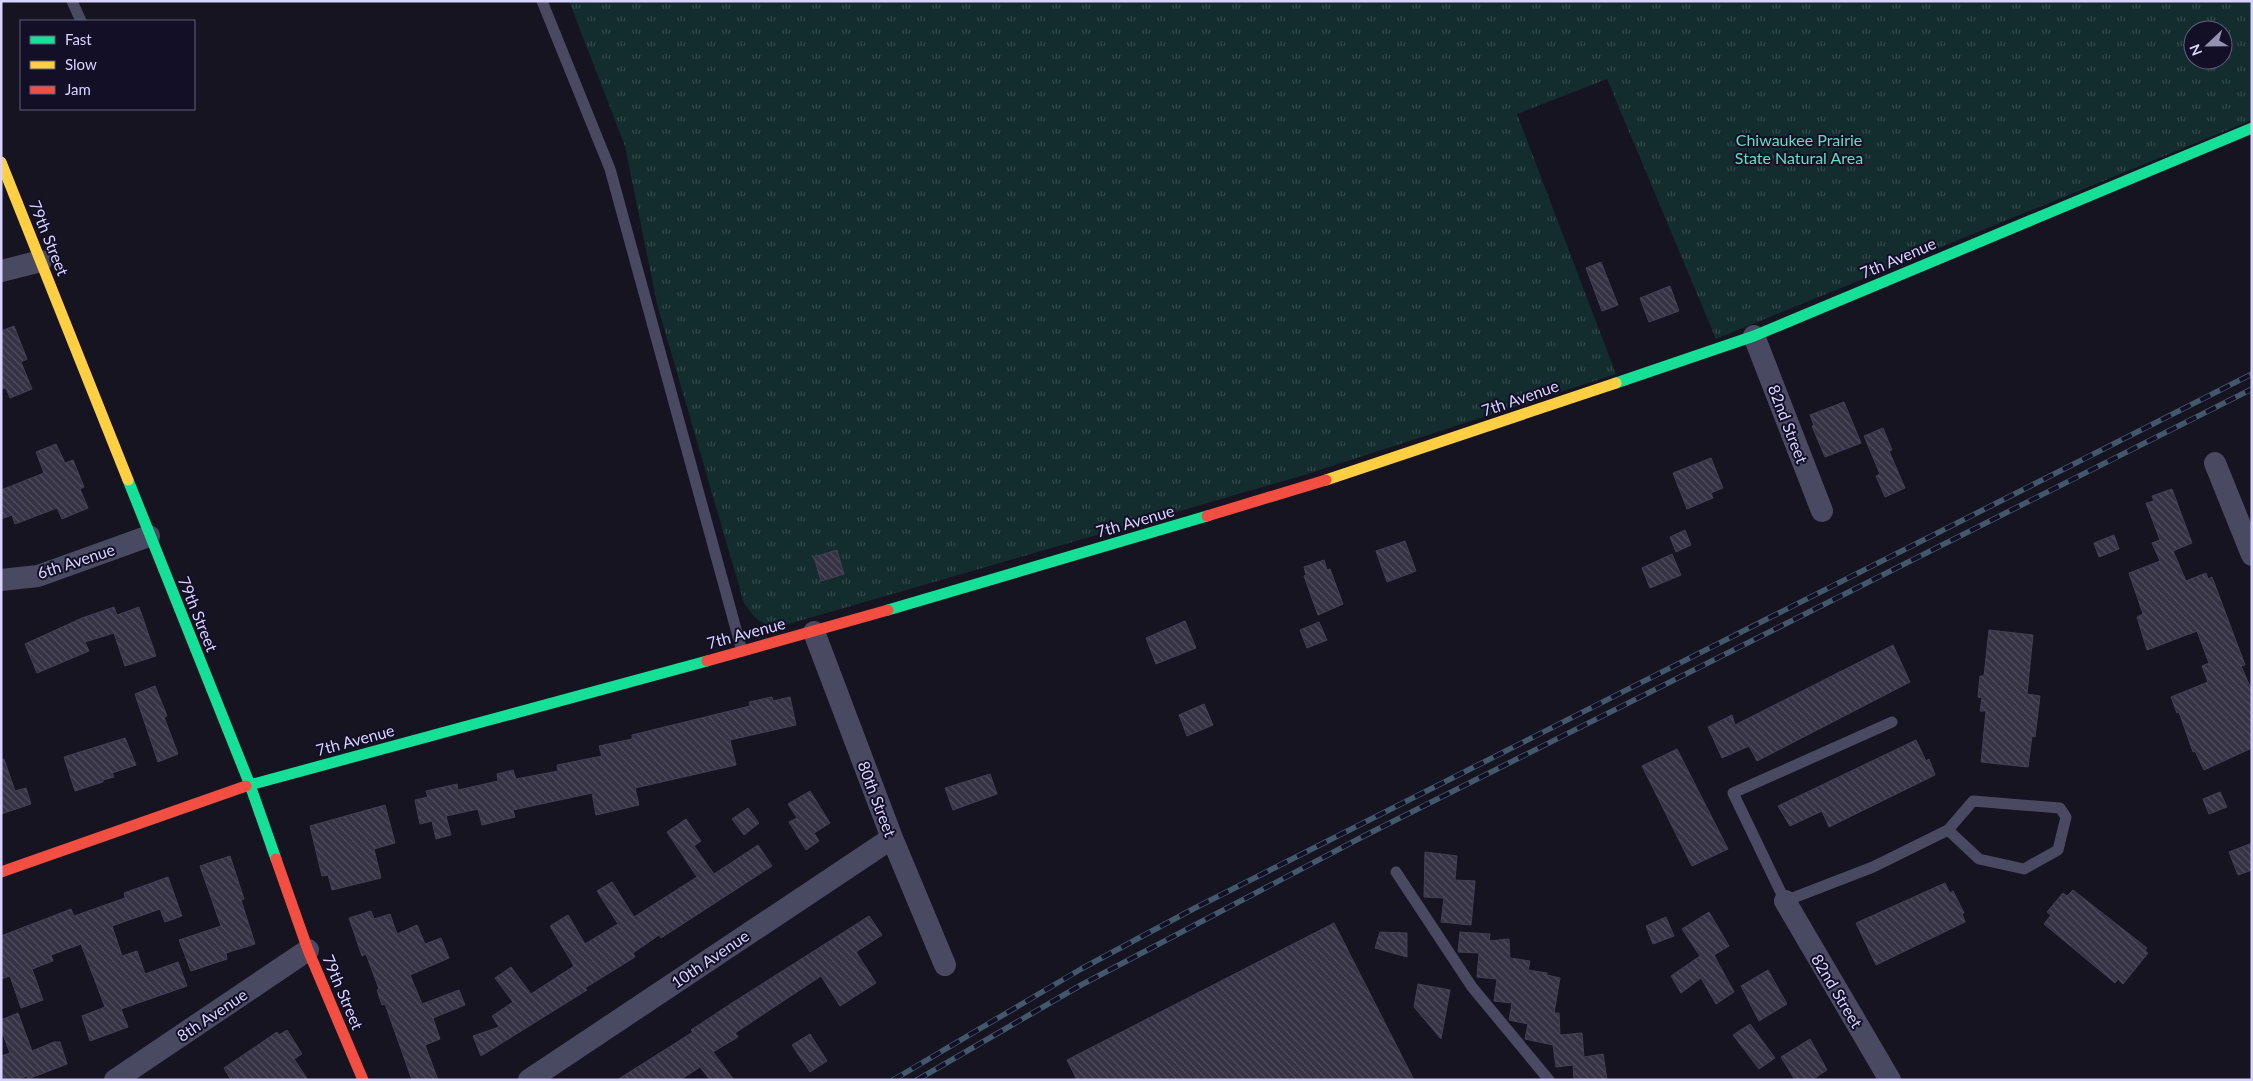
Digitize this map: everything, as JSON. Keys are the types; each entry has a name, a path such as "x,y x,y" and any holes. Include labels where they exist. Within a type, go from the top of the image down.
{"street":[{"name":"7th Avenue","path":"1,872 250,785 814,632 1276,497 1754,336 2252,128"},
{"name":"79th Street","path":"1,162 250,785 308,950 362,1080"},
{"path":"1,271 41,262"},
{"name":"82nd Street","path":"1754,336 1822,511"},
{"path":"2215,463 2252,555"},
{"name":"6th Avenue","path":"1,580 38,576 149,536"},
{"name":"80th Street","path":"814,632 892,838 945,965"},
{"name":"10th Avenue","path":"528,1080 892,838"},
{"name":"82nd Street","path":"1784,901 1890,1080"},
{"name":"8th Avenue","path":"115,1080 308,950"}],"lane":[{"path":"72,1 81,20"},
{"path":"542,1 610,169 742,651"},
{"path":"1892,722 1733,793 1784,901 1873,867 1948,830 1973,801 2060,808 2066,817 2058,850 2024,869 1978,859 1948,830"},
{"path":"1396,872 1472,987 1549,1080"}],"green space":[{"name":"Chiwaukee Prairie State Natural Area","path":"569,1 2252,1 2252,120 1716,339 1607,79 1517,114 1616,374 1301,476 778,627 766,625 758,620 744,603 657,304 625,146"}],"building":[{"path":"1601,262 1618,305 1602,311 1586,268"},
{"path":"1670,286 1679,311 1649,322 1640,298"},
{"path":"14,326 27,359 21,362 32,389 10,398 6,388 1,389 1,331"},
{"path":"1844,402 1861,443 1825,457 1812,426 1814,425 1810,415"},
{"path":"1883,428 1892,450 1889,451 1905,488 1885,497 1876,476 1880,474 1864,436"},
{"path":"56,444 65,463 73,460 84,487 80,489 88,508 62,519 57,508 15,524 12,515 1,519 1,490 44,473 36,452"},
{"path":"1711,458 1723,488 1711,493 1713,498 1687,509 1673,473"},
{"path":"2172,489 2192,543 2173,551 2186,581 2206,573 2208,579 2212,577 2245,665 2241,666 2252,691 2252,748 2204,770 2195,751 2193,752 2179,712 2177,713 2171,697 2208,682 2202,666 2209,663 2197,631 2147,650 2137,617 2143,614 2129,573 2160,561 2152,543 2160,540 2146,503 2154,501 2152,496"},
{"path":"1685,530 1691,545 1676,552 1670,537"},
{"path":"2114,535 2119,549 2099,557 2094,543"},
{"path":"1405,541 1416,571 1387,582 1376,551"},
{"path":"837,550 844,574 821,581 814,557"},
{"path":"1672,554 1681,575 1650,588 1642,568"},
{"path":"1324,560 1327,570 1330,569 1343,604 1318,615 1304,576 1306,575 1304,567"},
{"path":"114,607 117,615 139,607 156,656 125,666 114,633 85,642 89,651 37,673 25,644 82,618"},
{"path":"1185,621 1196,648 1156,664 1146,638"},
{"path":"1319,622 1327,640 1307,648 1300,630"},
{"path":"1989,630 2033,635 2027,694 2040,696 2035,737 2032,736 2028,767 1981,762 1986,711 1980,711 1982,698 1978,697 1980,676 1984,676"},
{"path":"1893,645 1910,682 1757,761 1749,746 1722,758 1708,727 1732,715 1735,725"},
{"path":"155,686 167,716 164,717 178,754 158,762 135,694"},
{"path":"772,697 773,701 790,697 796,725 730,740 736,765 635,788 639,805 596,815 592,793 513,810 515,817 482,825 478,809 446,816 451,835 436,839 432,821 420,824 415,800 428,797 426,791 457,784 458,790 498,781 497,774 513,770 516,779 558,771 557,765 602,756 599,746 632,739 632,735 750,706 749,702"},
{"path":"1204,704 1213,725 1187,736 1179,715"},
{"path":"125,738 136,765 112,773 114,777 103,780 103,782 75,791 64,757"},
{"path":"1916,740 1926,761 1929,759 1935,775 1829,827 1822,811 1790,826 1778,806"},
{"path":"1677,749 1728,849 1692,866 1642,766"},
{"path":"4,759 15,791 26,788 31,804 1,814 1,760"},
{"path":"990,774 997,794 953,810 945,788"},
{"path":"810,791 830,823 814,833 819,841 806,850 789,822 797,818 788,804"},
{"path":"2220,792 2227,807 2209,814 2203,799"},
{"path":"385,805 395,843 374,849 381,878 332,890 328,875 322,876 310,826"},
{"path":"748,808 759,823 744,835 732,819"},
{"path":"686,819 701,841 694,846 714,874 758,845 772,866 661,938 659,935 633,953 635,957 585,988 587,990 481,1056 473,1036 499,1027 492,1016 513,1002 495,978 511,967 531,994 574,966 550,926 568,915 585,944 618,924 597,891 612,882 634,917 697,877 667,832"},
{"path":"2252,843 2252,870 2238,875 2229,852"},
{"path":"1425,852 1457,856 1455,880 1475,881 1471,925 1441,922 1444,898 1424,897"},
{"path":"230,856 244,899 241,900 255,944 226,953 227,959 191,971 179,940 221,926 200,866"},
{"path":"168,877 182,916 165,922 160,909 112,926 122,956 137,951 145,974 178,962 187,986 121,1009 128,1027 90,1041 82,1016 105,1007 81,944 51,955 53,961 32,969 43,1000 21,1008 10,976 1,979 1,936 71,909 74,916 125,898 124,893"},
{"path":"1945,883 1950,893 1953,891 1964,913 1962,914 1965,922 1876,965 1856,923"},
{"path":"2073,890 2147,948 2145,951 2148,953 2123,984 2118,979 2115,983 2044,924 2051,915 2047,912 2063,893 2067,896"},
{"path":"371,911 374,919 390,914 397,934 417,925 425,944 441,938 449,958 410,975 422,1004 459,990 465,1005 433,1018 440,1039 425,1045 438,1080 412,1080 385,1004 382,1005 377,990 379,989 366,954 362,956 349,918"},
{"path":"1709,912 1729,946 1714,955 1734,992 1716,1004 1701,978 1681,993 1671,976 1700,956 1682,929"},
{"path":"869,916 882,935 856,952 876,983 840,1006 821,976 735,1033 738,1037 713,1052 734,1080 710,1080 700,1067 680,1080 617,1080 693,1032 691,1030 732,1003"},
{"path":"1666,917 1674,936 1653,944 1646,926"},
{"path":"1334,923 1414,1080 1077,1080 1067,1060"},
{"path":"1380,932 1407,933 1407,957 1375,948"},
{"path":"1460,932 1490,934 1489,941 1509,939 1510,958 1530,961 1528,970 1547,973 1547,975 1560,978 1554,1013 1559,1013 1560,1035 1582,1033 1584,1057 1603,1054 1607,1080 1574,1080 1573,1065 1556,1067 1553,1045 1525,1039 1528,1024 1509,1020 1512,1003 1494,1001 1497,979 1477,977 1479,953 1458,952"},
{"path":"1768,970 1787,1004 1759,1021 1741,986"},
{"path":"1418,984 1450,990 1441,1039 1414,1007"},
{"path":"18,1013 32,1051 54,1042 60,1042 67,1064 28,1079 27,1076 16,1080 1,1080 1,1056 10,1053 1,1029 1,1020"},
{"path":"1750,1024 1775,1058 1759,1069 1733,1035"},
{"path":"287,1030 302,1054 294,1059 308,1080 231,1080 224,1068 277,1032 279,1035"},
{"path":"810,1034 827,1061 810,1072 792,1045"},
{"path":"1810,1039 1827,1070 1812,1080 1795,1080 1781,1057"}],"railway":[{"path":"893,1080 1081,969 1193,909 2252,374"},
{"path":"917,1080 1081,985 1364,836 2252,389"}],"traffic: fast":[{"path":"1616,383 1754,336 2252,128"},
{"path":"128,480 250,785 276,859"},
{"path":"888,610 1207,516"},
{"path":"246,786 707,661"}],"traffic: slow":[{"path":"1,162 128,480"},
{"path":"1326,480 1616,383"}],"traffic: jam":[{"path":"1207,516 1326,480"},
{"path":"707,661 888,610"},
{"path":"1,872 246,786"},
{"path":"276,859 308,950 363,1080"}]}
